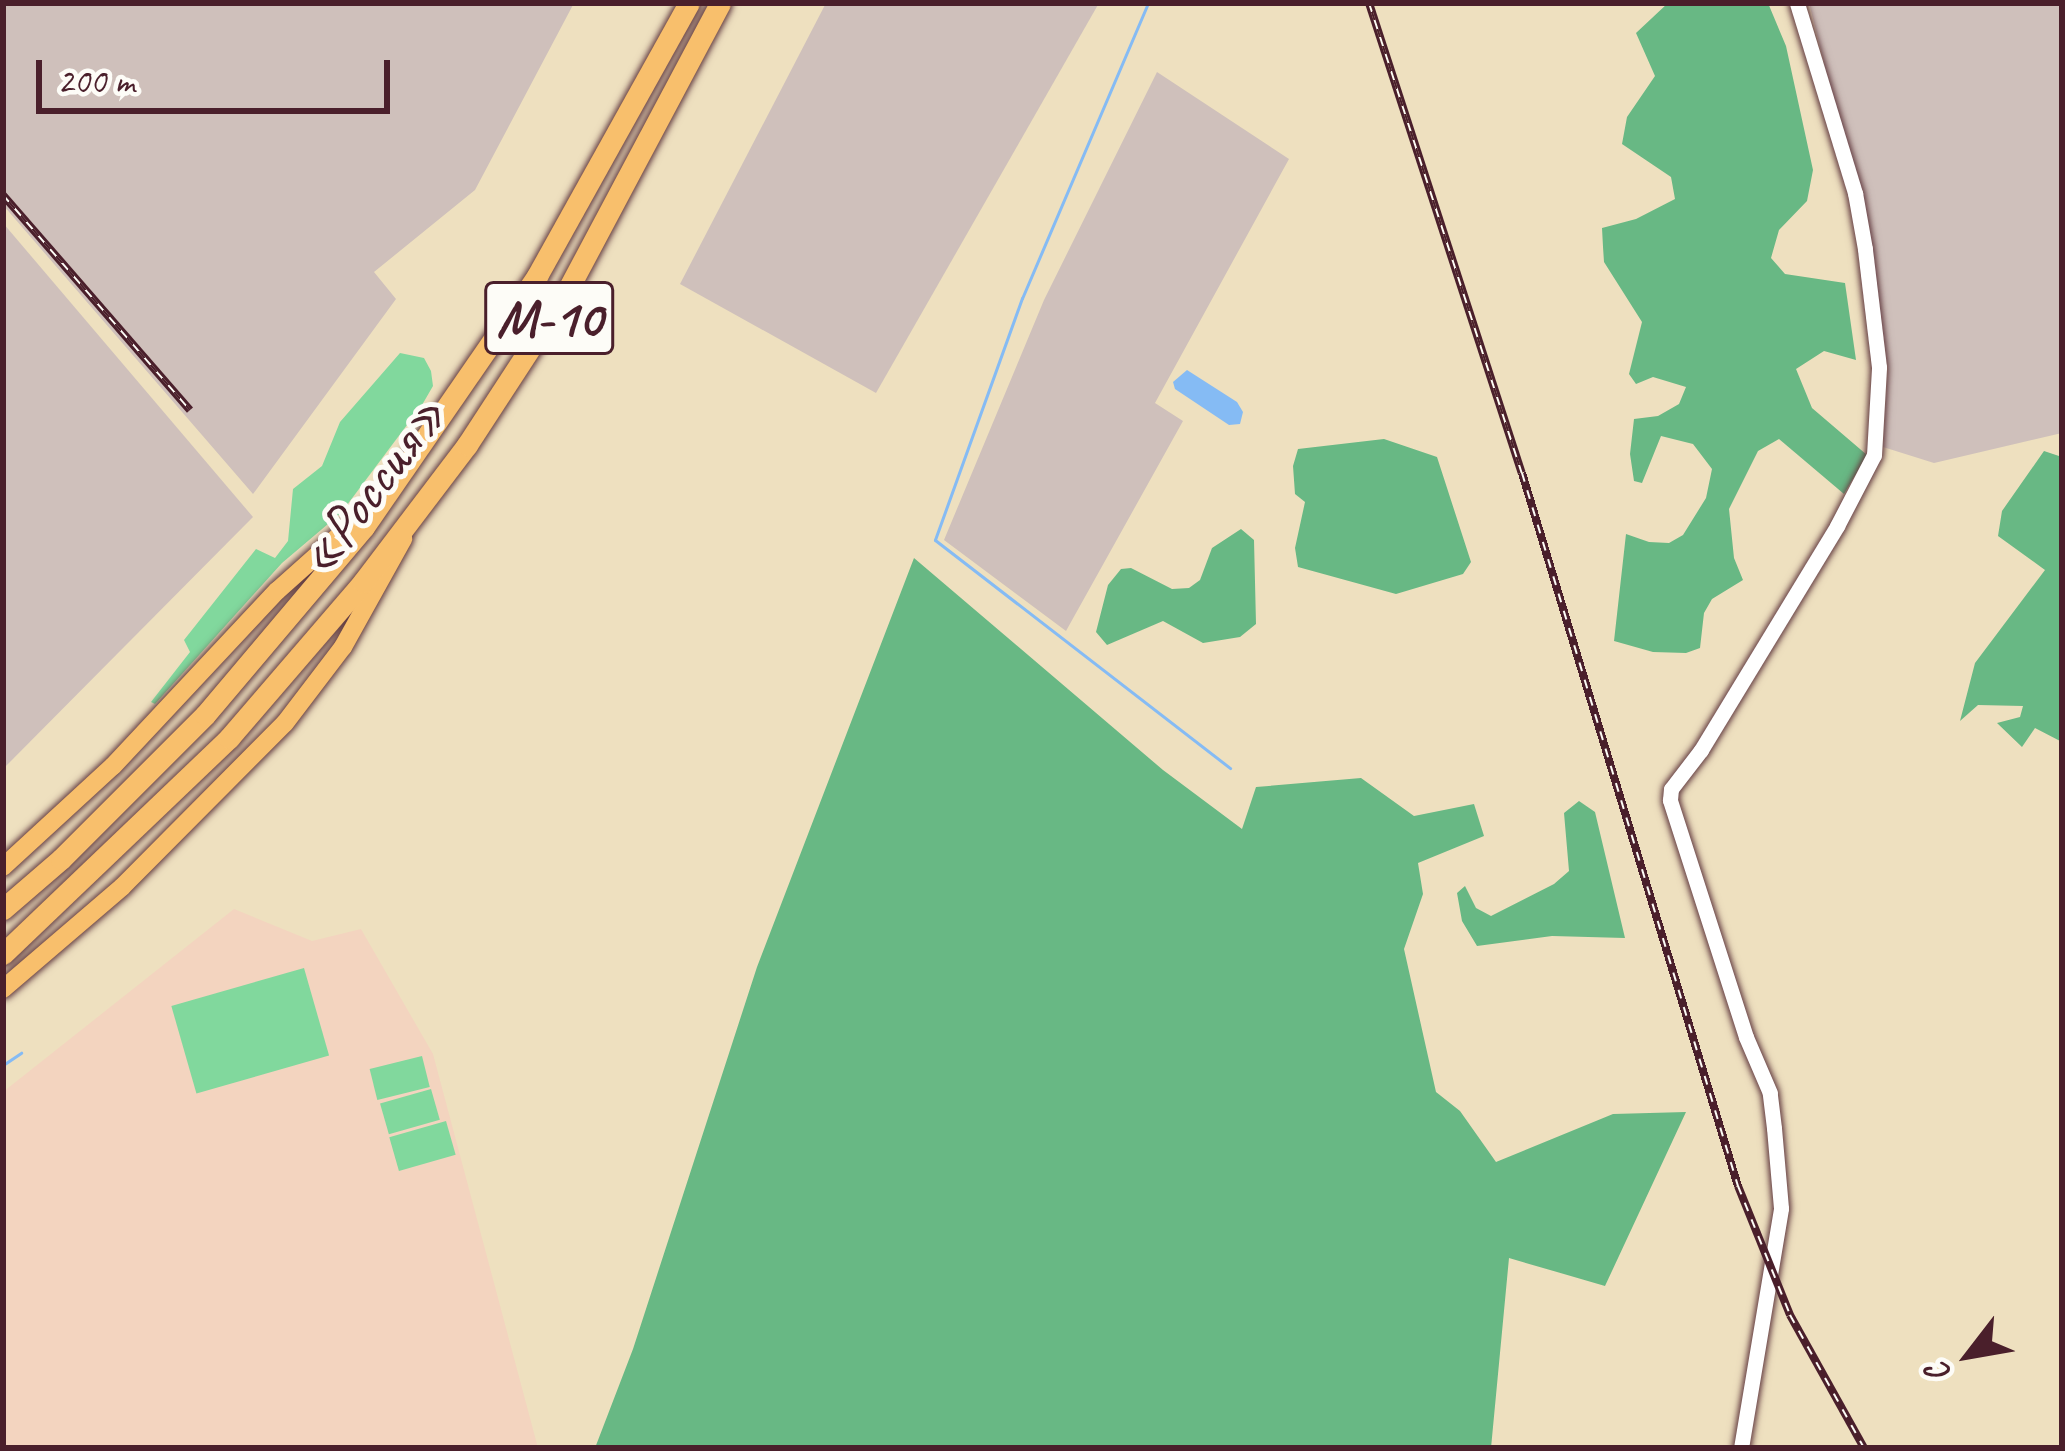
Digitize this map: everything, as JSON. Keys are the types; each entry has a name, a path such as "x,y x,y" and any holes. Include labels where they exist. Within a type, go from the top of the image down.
{"highway":[{"name":"«Россия»","path":"3,909 178,743 290,617 392,489 537,276 689,3"},
{"name":"«Россия»","path":"3,954 202,767 318,635 418,510 566,293 719,3"}],"main road":[{"path":"3,867 113,766 277,591 392,489"},
{"path":"3,989 122,887 285,722 343,647 418,510"}],"street":[{"path":"1742,1448 1781,1208 1774,1128 1770,1093 1746,1036 1670,800 1671,789 1701,750 1837,526 1874,454 1879,367 1865,248 1855,193 1797,3"}],"shaded area":[{"path":"3,3 574,3 475,190 374,272 396,299 253,494 3,205"},
{"path":"826,3 1099,3 876,393 680,284"},
{"path":"1809,3 2062,3 2062,433 1934,463 1883,447 1888,369 1871,248"},
{"path":"1157,72 1289,159 1155,403 1183,421 1066,631 944,540 1044,300"},
{"path":"3,223 253,517 3,769"},
{"path":"234,909 312,941 361,929 433,1054 538,1448 3,1448 3,1092"}],"green space":[{"path":"1668,3 1768,3 1786,46 1813,170 1807,201 1779,230 1771,258 1785,274 1845,283 1856,360 1824,351 1796,369 1812,408 1867,455 1844,494 1779,439 1758,451 1729,509 1734,558 1743,580 1712,599 1704,613 1700,648 1686,653 1653,652 1614,641 1626,534 1669,543 1683,535 1706,498 1712,469 1693,444 1661,436 1642,483 1634,481 1630,454 1634,419 1658,416 1679,404 1686,387 1653,377 1636,384 1629,374 1642,322 1604,262 1602,228 1636,219 1675,199 1671,177 1622,144 1627,117 1655,76 1636,33"},
{"path":"400,353 424,358 431,371 433,386 422,405 341,513 282,563 155,704 151,702 190,652 184,640 256,549 275,558 288,541 293,489 322,466 340,422"},
{"path":"1384,439 1437,457 1471,562 1463,574 1396,594 1298,567 1295,548 1305,502 1295,494 1293,466 1298,449"},
{"path":"2044,451 2062,457 2062,742 2035,728 2022,747 1997,723 2020,717 2023,706 1978,705 1960,721 1975,663 2045,570 1998,536 2002,511"},
{"path":"1241,529 1254,540 1256,624 1240,637 1203,643 1163,621 1107,645 1096,632 1108,585 1121,569 1131,568 1172,589 1189,588 1200,580 1212,548"},
{"path":"914,558 1163,770 1242,829 1256,787 1361,778 1414,816 1474,804 1484,836 1418,863 1423,894 1404,949 1436,1092 1460,1111 1496,1162 1613,1114 1686,1112 1605,1286 1509,1258 1491,1448 595,1448 633,1349 757,967"},
{"path":"1579,801 1595,812 1625,938 1552,936 1477,946 1462,921 1457,893 1465,886 1476,908 1491,916 1554,884 1569,871 1564,813"},
{"path":"304,968 329,1055 196,1094 171,1006"},
{"path":"422,1056 430,1087 377,1100 370,1069"},
{"path":"431,1089 440,1120 389,1134 380,1104"},
{"path":"446,1121 456,1155 399,1171 389,1137"}],"water":[{"path":"1187,370 1237,402 1243,412 1240,424 1229,425 1175,389 1173,382"}],"waterway":[{"path":"1148,3 1022,298 935,540 1230,768"},
{"path":"3,1065 21,1053"}],"railway":[{"path":"1369,3 1522,473 1738,1186 1790,1315 1864,1448"},
{"path":"3,195 190,410"}]}
